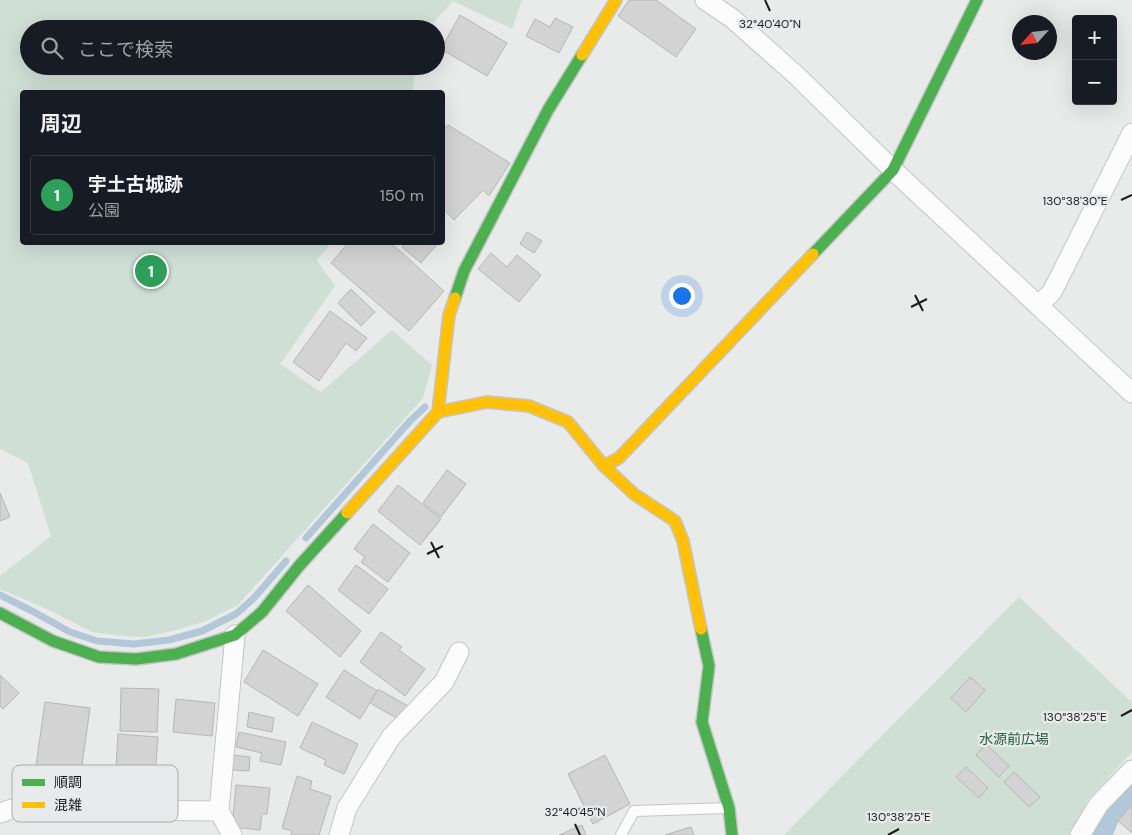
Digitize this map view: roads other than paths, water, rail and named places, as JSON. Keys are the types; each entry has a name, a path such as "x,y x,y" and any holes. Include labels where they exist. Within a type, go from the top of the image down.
{"street":[{"path":"0,612 53,641 99,657 136,659 176,654 235,635 262,612 299,566 438,412 449,315 464,271 548,110 616,0"},
{"path":"705,0 733,19 798,76 893,170 1132,393"},
{"path":"604,466 619,458 893,170 978,0"},
{"path":"1039,305 1052,292 1132,133"},
{"path":"438,412 487,402 529,406 568,422 604,466 634,494 675,521 683,541 709,666 702,722 729,808 732,835"},
{"path":"232,835 220,812 235,635"},
{"path":"339,835 347,808 391,737 444,682 459,652"},
{"path":"1080,835 1099,804 1132,770"},
{"path":"0,813 12,809"},
{"path":"178,811 220,812"}],"lane":[{"path":"621,835 634,811 729,808"}],"waterway":[{"path":"306,538 410,421 425,407"},
{"path":"0,595 70,632 97,641 134,644 169,640 202,631 236,614 254,598 286,561"},
{"path":"1099,835 1109,812 1132,788"}],"place":[{"name":"宇土古城跡","path":"151,271"}],"park label":[{"name":"水源前広場","path":"1014,739"}]}
